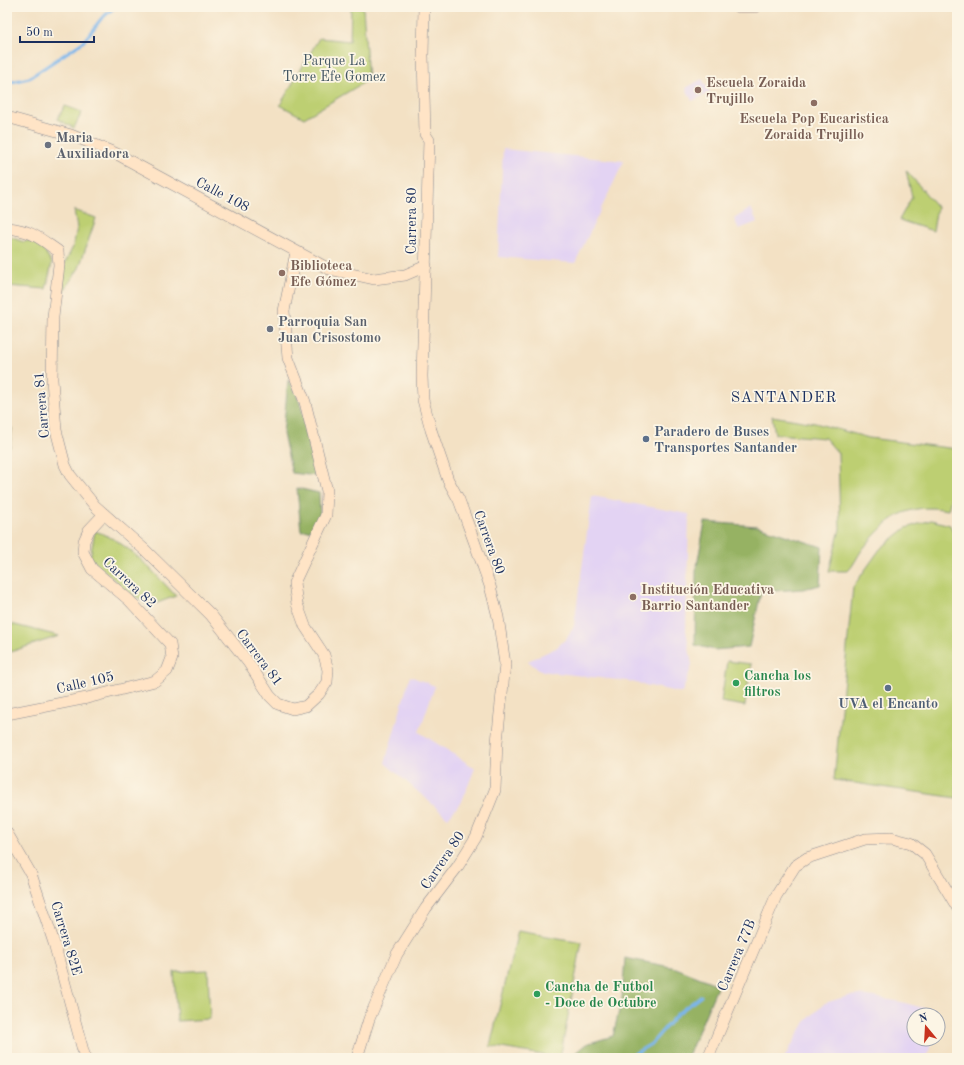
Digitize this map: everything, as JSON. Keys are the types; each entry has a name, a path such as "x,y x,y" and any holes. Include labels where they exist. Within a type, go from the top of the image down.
{"street":[{"name":"Carrera 80","path":"357,1058 369,1019 397,954 426,908 458,866 476,837 494,790 504,664 498,617 490,586 459,500 448,480 422,400 426,266 426,181 429,140 425,134 423,56 424,7"},
{"path":"739,7 755,7"},
{"name":"Calle 108","path":"7,117 70,135 115,153 329,269 374,279 406,275 426,266"},
{"name":"Carrera 81","path":"7,228 24,229 58,251 59,265 53,317 52,380 56,430 65,465 70,475 95,506 145,550 211,616 248,662 270,696 278,704 293,709 306,706 319,694 327,682 328,670 324,656 305,626 296,604 294,583 326,515 327,491 305,402 288,358 284,311 296,252"},
{"name":"Carrera 82","path":"104,514 90,530 84,541 83,552 92,569 129,600 170,644 172,658 167,671"},
{"name":"Calle 105","path":"7,714 87,698 155,681 167,671"},
{"name":"Carrera 82E","path":"7,832 30,874 50,929 85,1058"},
{"name":"Carrera 77B","path":"708,1058 776,896 795,866 806,858 865,839 891,838 911,843 925,854 956,903"}],"shaded area":[{"name":"Escuela Zoraida Trujillo","path":"702,79 710,93 692,101 686,88"},
{"path":"503,149 624,161 575,263 498,257"},
{"path":"751,208 757,222 739,229 734,219"},
{"name":"Institución Educativa Barrio Santander","path":"592,496 689,514 686,630 692,665 682,693 627,681 540,671 528,661 556,648 567,638 574,626"},
{"path":"410,676 435,686 419,732 475,768 462,801 448,818 385,763"},
{"path":"862,995 920,1007 906,1007 906,1047 930,1047 927,1058 784,1058 805,1022 825,1003 848,996"}],"green space":[{"name":"Parque La Torre Efe Gomez","path":"351,7 363,7 368,80 304,118 280,105 319,38 350,41"},
{"path":"65,106 82,112 74,128 57,119"},
{"path":"906,170 937,207 933,231 899,220 912,197"},
{"path":"74,210 96,218 79,268 63,292 63,267 73,247 77,228"},
{"path":"7,236 24,242 36,238 52,263 46,289 7,286"},
{"path":"288,380 294,389 303,412 316,476 292,473 283,434"},
{"path":"772,416 815,423 869,438 957,449 957,476 948,510 933,508 920,509 899,515 871,539 848,571 829,571 840,529 838,453 825,438 775,434"},
{"path":"7,428 12,428 10,447 7,449"},
{"path":"297,488 319,493 320,515 311,530 301,531"},
{"path":"931,520 950,525 957,542 957,798 834,780 853,587 880,549 906,528"},
{"path":"705,522 757,526 822,547 820,585 803,589 761,592 749,647 714,650 695,645 696,571"},
{"path":"95,531 119,542 139,558 176,596 149,606 126,590 90,558"},
{"path":"7,623 59,636 7,653"},
{"name":"Cancha los filtros","path":"727,661 751,664 745,706 721,702"},
{"name":"Cancha de Futbol - Doce de Octubre","path":"518,931 582,942 560,1058 490,1046"},
{"path":"625,958 676,968 718,985 687,1058 569,1058 586,1044 613,1036 622,998"},
{"path":"208,970 210,1019 177,1021 174,972"}],"waterway":[{"path":"7,83 29,78 83,42 101,19 115,7"},
{"path":"627,1058 651,1044 677,1014 701,996"}],"place":[{"name":"Escuela Zoraida Trujillo","path":"698,90"},
{"name":"Escuela Pop Eucaristica Zoraida Trujillo","path":"814,103"},
{"name":"Maria Auxiliadora","path":"48,145"},
{"name":"Biblioteca Efe Gómez","path":"282,273"},
{"name":"Parroquia San Juan Crisostomo","path":"270,329"},
{"name":"Paradero de Buses Transportes Santander","path":"646,439"},
{"name":"Institución Educativa Barrio Santander","path":"633,597"},
{"name":"Cancha los filtros","path":"736,683"},
{"name":"UVA el Encanto","path":"888,688"},
{"name":"Cancha de Futbol - Doce de Octubre","path":"537,994"}],"district":[{"name":"SANTANDER","path":"784,397"}]}
